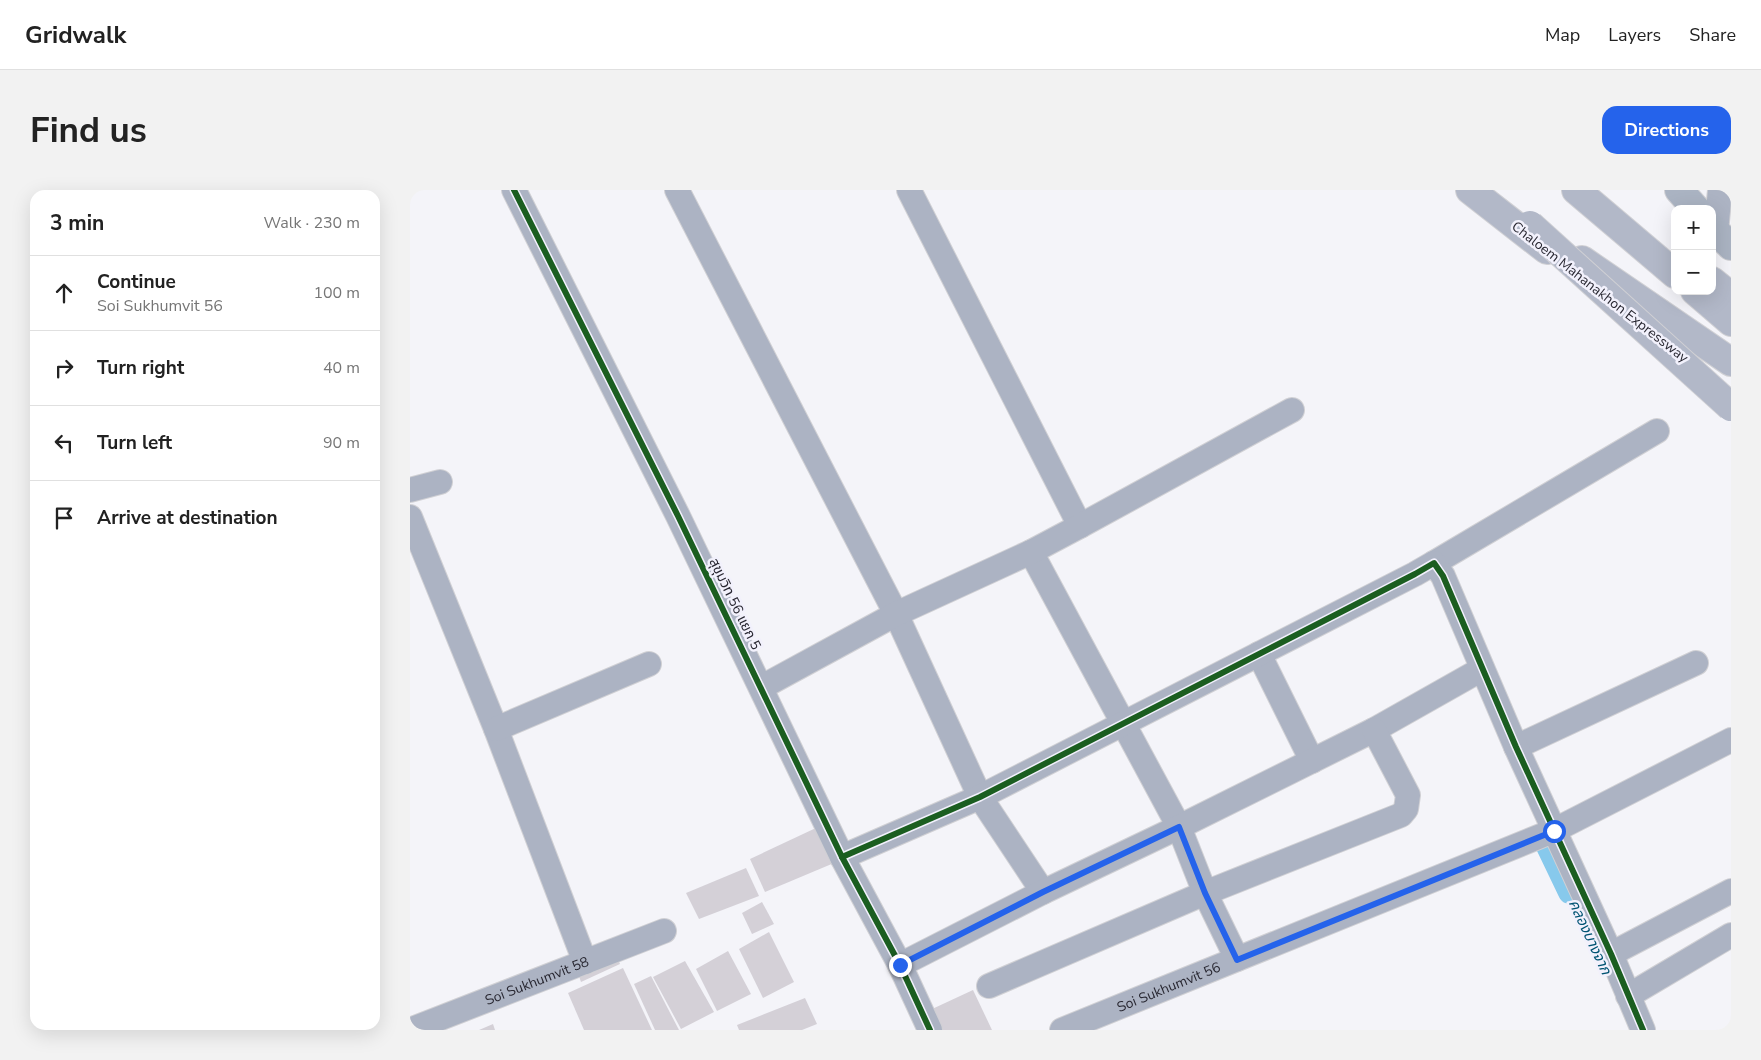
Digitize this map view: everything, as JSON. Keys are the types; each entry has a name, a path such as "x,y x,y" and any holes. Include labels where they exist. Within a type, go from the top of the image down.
{"highway":[{"name":"Chaloem Mahanakhon Expressway","path":"1470,190 1731,394"},
{"path":"1487,190 1530,225 1731,407"},
{"path":"1576,190 1671,271"},
{"path":"1600,190 1671,247"},
{"path":"1530,225 1731,362"},
{"path":"1716,284 1731,296"},
{"path":"1700,295 1731,322"}],"street":[{"name":"สุขุมวิท 56 แยก 5","path":"514,190 678,516 762,687 842,857 900,965 930,1030"},
{"path":"677,190 896,614 980,797 1043,892"},
{"path":"909,190 1080,526"},
{"path":"1679,190 1692,205"},
{"path":"1720,190 1720,235"},
{"path":"762,687 896,614 1030,552 1080,526 1292,410"},
{"path":"842,857 980,797 1434,563 1657,431"},
{"path":"410,490 440,482"},
{"path":"410,517 496,729 585,962"},
{"path":"1030,552 1179,827 1205,893 1237,960"},
{"path":"1434,563 1443,576 1516,747 1611,954 1643,1030"},
{"path":"1259,654 1312,761"},
{"path":"1516,747 1696,663"},
{"path":"496,729 649,664"},
{"path":"900,965 1043,892 1374,730 1482,669"},
{"path":"989,986 1205,893 1401,815 1406,810 1408,795 1374,730"},
{"name":"Soi Sukhumvit 56","path":"1062,1030 1554,831 1731,740"},
{"path":"1611,954 1731,891"},
{"name":"Soi Sukhumvit 58","path":"411,1027 664,931"},
{"path":"1628,996 1731,935"}],"building":[{"path":"818,827 834,863 765,892 750,859"},
{"path":"746,868 759,896 699,919 686,893"},
{"path":"762,902 774,924 752,934 742,913"},
{"path":"769,932 794,982 763,998 739,949"},
{"path":"610,942 620,964 581,982 573,959"},
{"path":"728,951 751,994 717,1011 696,969"},
{"path":"685,961 714,1012 681,1029 653,977"},
{"path":"623,968 652,1030 584,1030 568,993"},
{"path":"651,976 679,1030 655,1030 634,984"},
{"path":"973,990 992,1030 939,1030 930,1010"},
{"path":"805,998 817,1024 802,1030 739,1030 737,1025"},
{"path":"493,1024 495,1030 479,1030"}],"waterway":[{"name":"คลองบางจาก","path":"1547,844 1570,892"}],"cycle path":[{"path":"514,190 678,516 842,857 900,965 930,1030"},
{"path":"842,857 980,797 1434,563 1443,576 1516,747 1611,954 1643,1030"}],"route":[{"path":"900,965 1043,892 1179,827 1205,893 1237,960 1554,831"}]}
